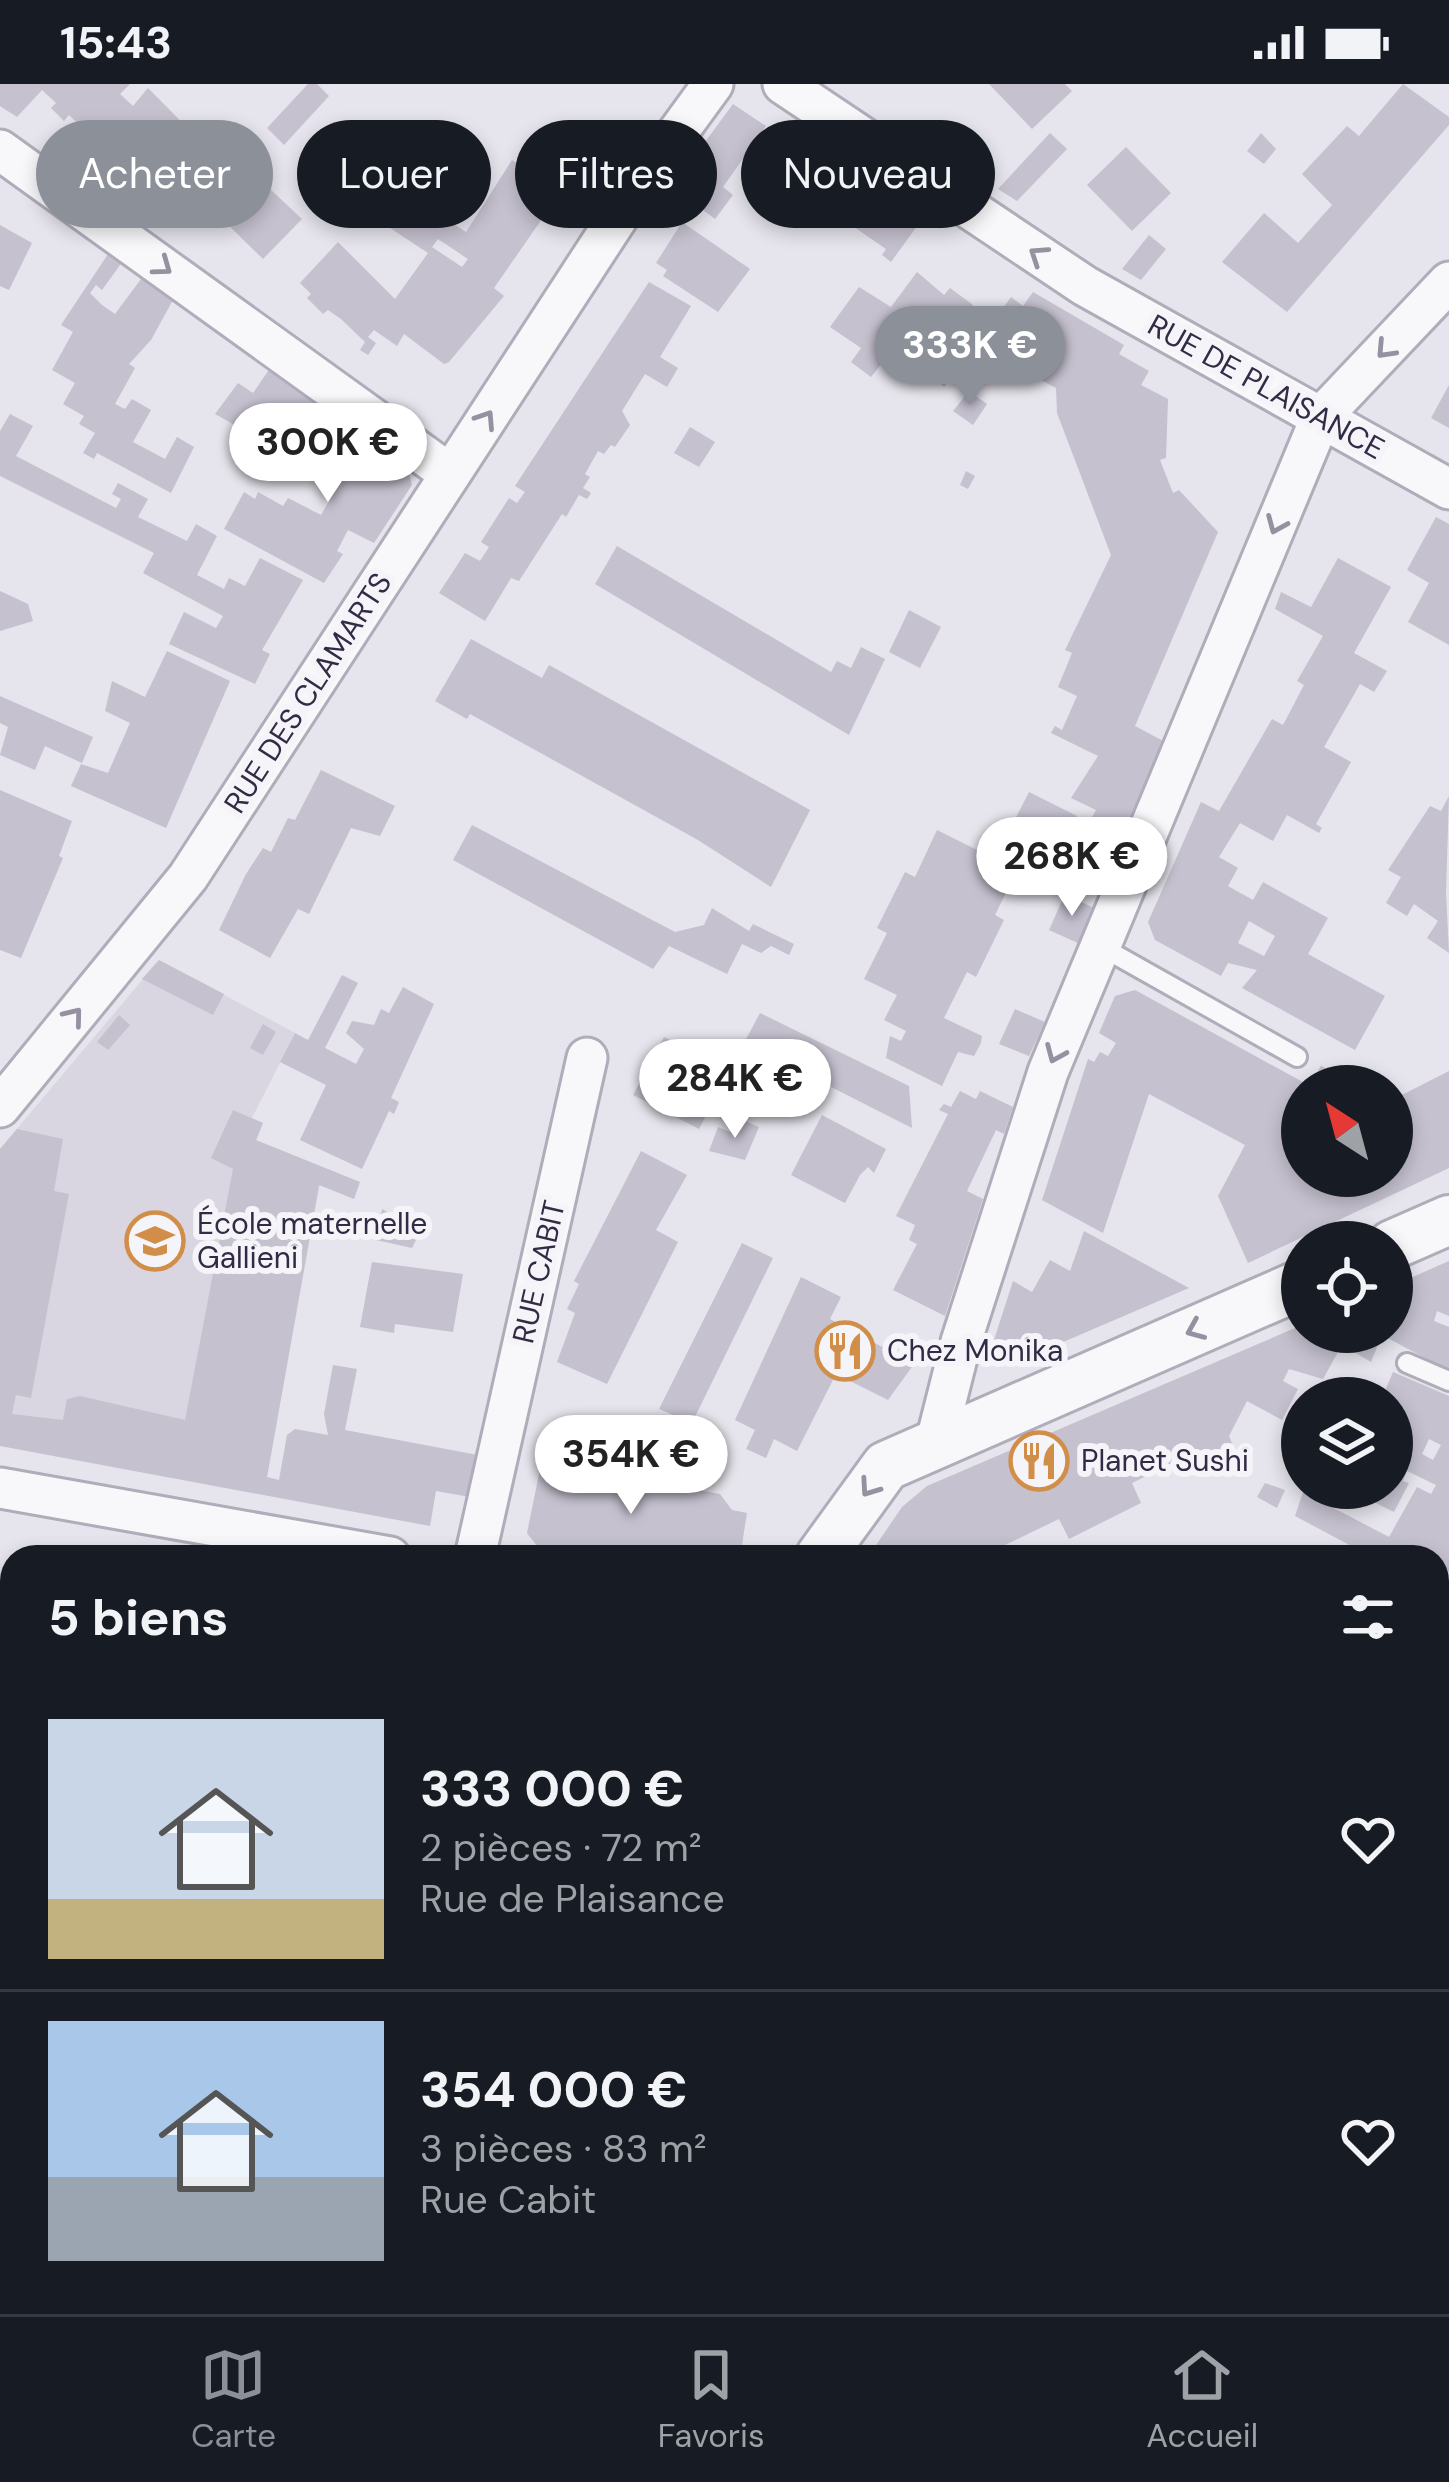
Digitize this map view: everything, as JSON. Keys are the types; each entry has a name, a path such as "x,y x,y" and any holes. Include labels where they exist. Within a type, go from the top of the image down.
{"street":[{"name":"RUE DES CLAMARTS","path":"0,1106 188,877 634,190 713,84"},
{"name":"RUE DE PLAISANCE","path":"783,84 1085,286 1449,489"},
{"path":"0,150 450,474"},
{"path":"936,1442 961,1342 1048,1072 1322,417 1449,282"},
{"name":"RUE CABIT","path":"478,1545 586,1058"},
{"path":"1413,1236 1449,1220"},
{"path":"829,1545 886,1466 1281,1293"},
{"path":"0,1488 322,1545"}],"lane":[{"path":"1100,946 1297,1057"},
{"path":"1407,1363 1449,1381"}],"shaded area":[{"name":"École maternelle Gallieni","path":"159,960 295,1033 252,1118 263,1123 251,1155 320,1183 267,1477 0,1446 0,1149"}],"building":[{"path":"0,84 130,84 120,94 133,106 148,88 180,120 74,120 69,115 63,120 51,108 56,103 42,90 17,117 0,106"},
{"path":"308,84 317,84 329,96 307,120 297,120 297,131 284,145 273,134 273,122"},
{"path":"989,84 1065,84 1072,91 1032,129"},
{"path":"1403,84 1449,117 1449,125 1287,312 1222,262 1264,213 1298,243 1332,205 1302,174 1347,126 1359,136"},
{"path":"733,104 757,120 741,120 741,161 723,187 733,195 717,216 717,126"},
{"path":"1050,133 1067,149 1017,201 998,189"},
{"path":"1261,133 1276,149 1264,164 1247,151"},
{"path":"1126,147 1171,193 1132,231 1087,185"},
{"path":"512,160 515,162 515,228 536,228 494,288 504,296 444,364 404,334 397,346 374,330 368,337 376,343 368,355 360,350 365,342 328,310 323,314 300,283 338,242 395,299 428,253 390,228 460,228 466,232 491,228 491,193","holes":["438,239 468,259 462,267 432,247"]},
{"path":"273,192 297,214 297,224 263,259 231,228 273,228"},
{"path":"0,225 32,243 9,290 0,286"},
{"path":"678,228 691,228 750,269 718,312 663,276 667,270 656,263"},
{"path":"856,228 916,228 891,262 882,255 886,249"},
{"path":"1149,235 1166,249 1141,280 1122,269"},
{"path":"110,251 123,261 102,290 96,285 90,293 102,305 115,314 144,275 174,298 151,340 129,364 135,368 115,404 125,409 132,399 151,410 133,442 165,459 177,437 194,447 171,493 97,453 94,459 83,453 95,433 79,424 84,416 63,404 75,383 52,370 73,332 61,325"},
{"path":"917,272 944,295 950,288 973,305 955,329 975,344 944,387 899,347 891,364 882,363 871,377 851,362 861,348 830,327 859,287 891,307"},
{"path":"649,282 691,306 660,357 678,368 667,387 645,374 622,411 630,425 615,447 611,445 604,454 598,451 585,474 590,477 583,488 591,493 587,499 579,495 566,517 562,514 519,581 511,578 485,621 439,593 465,553 480,561 489,547 481,542 509,498 517,503 525,492 515,486"},
{"path":"1033,292 1124,345 1119,354 1149,371 1141,385 1168,399 1166,458 1160,460 1173,493 1179,490 1218,532 1135,726 1169,744 1123,847 1086,828 1096,810 1071,798 1098,756 1051,733 1055,726 1062,730 1077,696 1058,687 1072,653 1065,650 1111,555 1057,413 1056,388 1033,376 1044,362 1024,349 1003,355 998,341 1002,335 990,326 1011,297 1023,306"},
{"path":"271,367 320,403 304,425 269,404 260,421 247,414 240,428 215,414 238,383 253,393"},
{"path":"1449,385 1449,428 1431,418"},
{"path":"969,391 987,404 973,425 953,411"},
{"path":"10,414 33,426 16,456 116,508 121,499 112,494 118,483 148,499 138,517 187,541 196,524 217,536 197,575 224,589 229,578 245,586 260,558 303,580 262,650 270,654 255,684 169,644 184,612 216,628 223,616 143,573 154,553 0,476 0,431"},
{"path":"342,418 407,465 412,485 374,543 348,530 337,551 343,554 324,583 224,529 244,492 255,499 258,492 283,506 288,498 321,515 338,485 315,472 328,451 315,443 320,435 328,440"},
{"path":"690,427 715,442 699,467 674,453"},
{"path":"240,428 252,435 241,455 229,448"},
{"path":"966,471 975,476 968,489 960,485"},
{"path":"1436,517 1449,524 1449,645 1408,622 1429,583 1407,570"},
{"path":"617,546 831,672 837,661 851,668 861,647 885,659 849,735 595,584"},
{"path":"1338,558 1391,587 1354,653 1387,671 1374,692 1360,684 1324,747 1351,762 1316,824 1322,828 1319,833 1287,815 1273,841 1240,823 1219,857 1238,868 1228,886 1253,900 1263,882 1328,918 1308,954 1385,996 1355,1050 1242,988 1257,970 1228,963 1221,976 1155,940 1148,922 1201,802 1219,811 1272,719 1283,725 1304,685 1297,681 1323,636 1275,609 1281,592 1311,607","holes":["1249,921 1275,936 1264,956 1238,943"]},
{"path":"0,591 28,604 33,621 0,631"},
{"path":"909,610 941,627 920,668 889,652"},
{"path":"471,639 542,678 549,665 810,810 771,887 698,840 470,714 467,719 435,701"},
{"path":"167,651 230,681 166,828 71,786 81,764 108,773 130,723 105,711 112,681 145,697"},
{"path":"0,696 93,737 82,763 45,746 35,770 0,755 8,727 0,723"},
{"path":"321,770 395,806 380,836 351,828 309,914 298,909 270,958 219,930 246,874 263,848 271,852 288,818 295,820"},
{"path":"0,790 72,821 59,856 63,858 21,958 0,950"},
{"path":"1029,792 1077,816 1060,850 1067,853 1059,869 1052,866 1049,870 1001,847"},
{"path":"1449,796 1449,953 1427,938 1438,921 1414,904 1407,916 1386,903 1401,877 1388,870 1430,806 1441,811"},
{"path":"472,825 675,932 704,925 712,908 749,931 753,924 794,944 789,955 771,946 761,953 742,944 727,974 669,946 653,969 453,860"},
{"path":"937,830 1017,870 995,915 1004,920 976,977 967,972 944,1018 982,1036 981,1043 974,1056 958,1052 942,1086 886,1058 890,1036 901,1041 906,1031 884,1020 897,995 864,979 887,933 877,928 905,872 915,877"},
{"path":"1065,894 1096,909 1080,944 1049,930"},
{"path":"159,960 224,994 213,1015 142,979"},
{"path":"342,975 358,983 325,1048 356,1064 364,1049 346,1033 352,1021 374,1025 381,1009 389,1013 403,987 434,1004 391,1098 399,1102 394,1114 389,1111 362,1169 300,1140 326,1085 280,1062 295,1033 308,1040"},
{"path":"1135,990 1281,1070 1281,1197 1388,1197 1337,1221 1281,1221 1281,1247 1248,1263 1218,1196 1245,1145 1149,1094 1103,1233 1042,1200 1088,1059 1094,1062 1100,1052 1108,1056 1116,1043 1099,1033 1115,996"},
{"path":"1015,1009 1045,1022 1029,1056 999,1044"},
{"path":"760,1013 909,1086 912,1128 744,1043"},
{"path":"119,1015 130,1025 108,1050 97,1042"},
{"path":"263,1024 276,1032 263,1055 250,1048"},
{"path":"664,1037 716,1063 725,1046 738,1053 699,1129 633,1095"},
{"path":"1449,1071 1449,1168 1413,1185 1413,1089"},
{"path":"960,1091 976,1099 980,1091 1013,1107 1004,1134 996,1130 967,1191 983,1199 945,1316 893,1290 917,1244 909,1240 915,1225 896,1216 948,1114 939,1110 944,1104 951,1107"},
{"path":"233,1110 263,1123 256,1140 360,1182 354,1199 319,1185 267,1477 279,1480 287,1435 295,1429 328,1435 324,1414 333,1365 357,1369 345,1430 478,1455 470,1497 436,1491 430,1526 0,1446 0,1149 17,1129 63,1139 54,1191 69,1194 31,1398 16,1395 12,1414 63,1420 67,1399 80,1396 185,1420 233,1169 211,1158"},
{"path":"822,1115 886,1149 874,1173 868,1167 860,1175 845,1203 791,1175"},
{"path":"740,1119 759,1127 745,1160 709,1151 718,1127 733,1133"},
{"path":"641,1151 687,1175 656,1230 678,1242 607,1384 557,1362 575,1313 567,1309 579,1284 574,1281"},
{"path":"382,1209 421,1230 412,1248 376,1240"},
{"path":"1084,1231 1189,1288 1019,1361 994,1340 1013,1281 1032,1292 1050,1260 1070,1271"},
{"path":"742,1243 773,1258 692,1423 659,1409"},
{"path":"1449,1261 1449,1316 1437,1311 1434,1321 1449,1327 1449,1371 1413,1352 1413,1277"},
{"path":"372,1262 463,1274 453,1332 395,1324 394,1333 360,1327"},
{"path":"801,1277 841,1297 830,1319 914,1364 888,1400 836,1374 797,1451 774,1439 766,1458 746,1449 755,1430 735,1420"},
{"path":"1281,1334 1281,1353 1338,1353 1324,1377 1289,1369 1281,1377 1281,1419 1247,1401 1229,1436 1234,1448 1187,1471 1181,1459 1132,1483 1141,1503 1069,1539 1059,1519 1005,1545 876,1545 902,1507 927,1486"},
{"path":"1413,1381 1449,1396 1449,1545 1349,1545 1295,1516 1297,1509 1335,1509 1389,1537 1405,1509 1413,1509 1417,1487 1431,1494 1436,1485 1413,1474","holes":["1429,1439 1441,1445 1433,1460 1422,1454"]},
{"path":"556,1463 720,1494 732,1510 747,1513 742,1545 536,1545 527,1533 539,1474"},
{"path":"1265,1483 1281,1489 1277,1508 1257,1497"}],"place":[{"name":"École maternelle Gallieni","path":"155,1241"},
{"name":"Chez Monika","path":"845,1351"},
{"name":"Planet Sushi","path":"1039,1461"}]}
